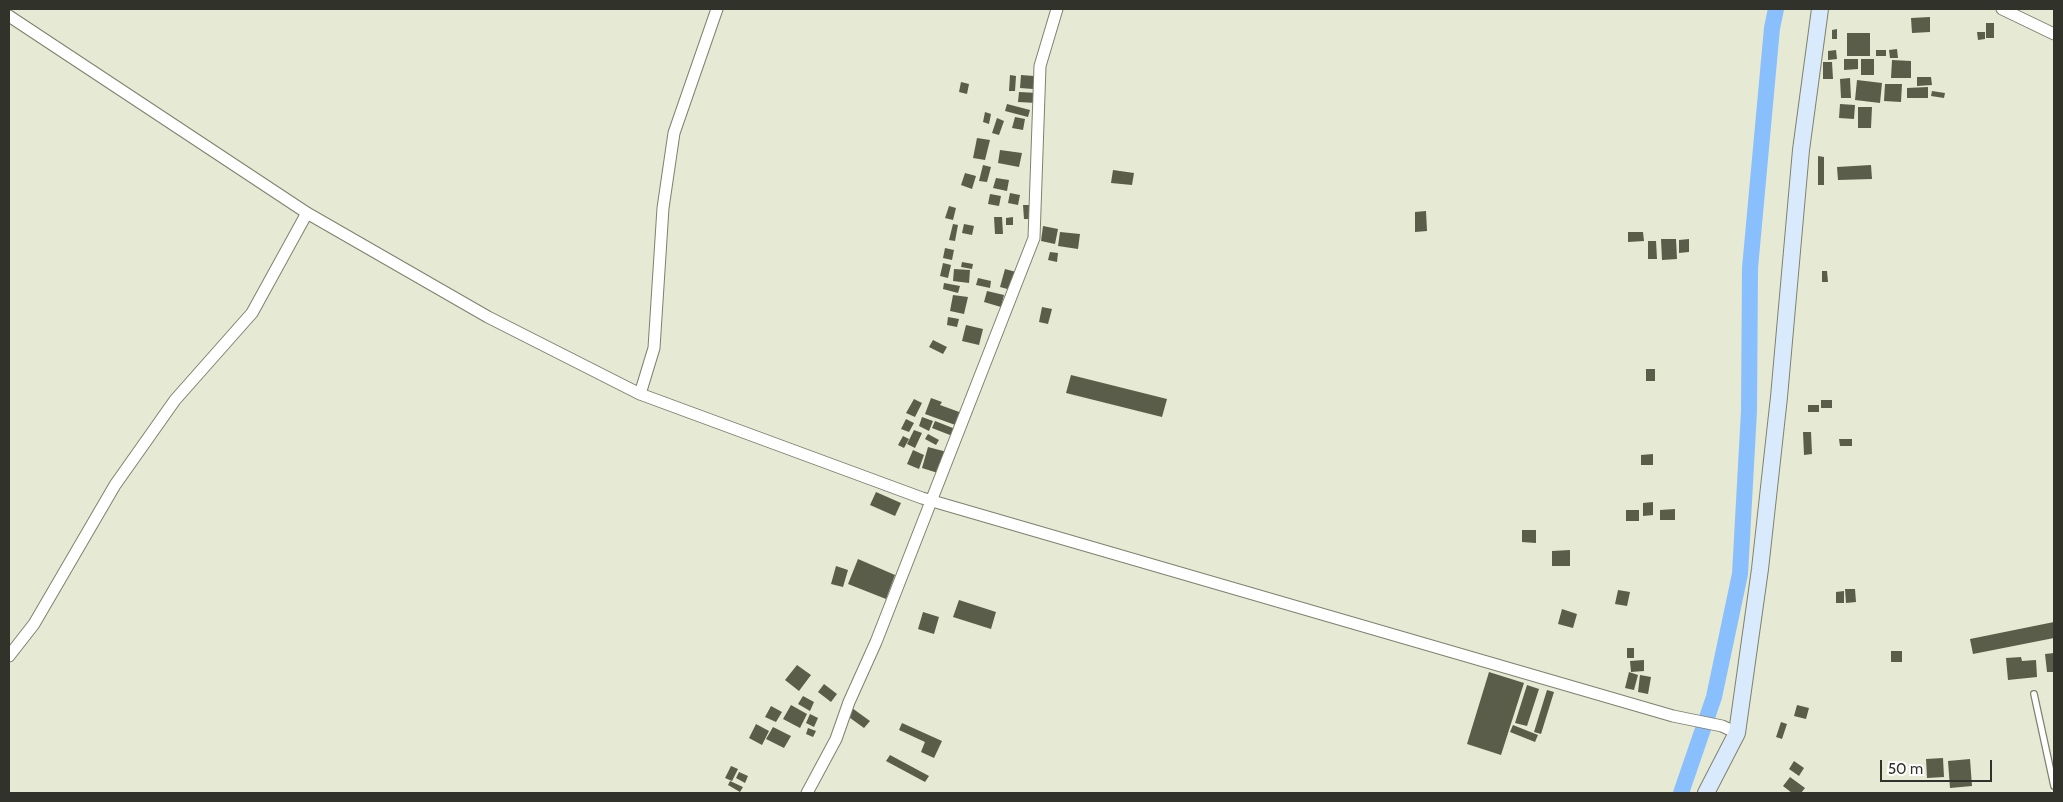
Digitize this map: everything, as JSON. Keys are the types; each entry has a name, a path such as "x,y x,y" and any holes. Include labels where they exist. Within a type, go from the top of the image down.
{"main road":[{"path":"1706,793 1729,729 1761,559 1779,397 1801,150 1820,9"}],"street":[{"path":"640,394 654,348 663,208 674,133 717,9"},
{"path":"807,793 836,739 849,702 876,642 1034,238 1040,66 1057,9"},
{"path":"2002,9 2054,34"},
{"path":"9,16 307,212 488,317 640,394 932,500 1673,716 1729,729"},
{"path":"9,656 34,624 115,484 175,400 252,313 307,212"}],"lane":[{"path":"2034,694 2054,786"}],"building":[{"path":"1930,17 1930,32 1912,33 1911,18"},
{"path":"1986,23 1994,23 1994,38 1986,38"},
{"path":"1837,29 1837,39 1832,39 1832,30"},
{"path":"1977,32 1985,32 1985,39 1978,40"},
{"path":"1847,33 1870,33 1870,56 1847,56"},
{"path":"1897,49 1898,58 1890,58 1889,50"},
{"path":"1836,50 1837,59 1828,60 1828,51"},
{"path":"1876,50 1886,50 1886,56 1876,56"},
{"path":"1844,59 1858,59 1858,69 1844,70"},
{"path":"1861,59 1874,59 1874,75 1861,75"},
{"path":"1892,60 1911,61 1911,78 1891,78"},
{"path":"1823,62 1832,62 1833,79 1823,79"},
{"path":"1010,75 1016,76 1015,91 1009,91"},
{"path":"1021,75 1034,76 1033,89 1020,88"},
{"path":"1917,77 1931,77 1932,85 1917,86"},
{"path":"1850,78 1851,98 1841,98 1840,79"},
{"path":"1857,80 1882,83 1880,103 1855,100"},
{"path":"961,82 969,84 967,94 959,92"},
{"path":"1885,84 1902,84 1901,102 1884,101"},
{"path":"1928,87 1928,98 1907,98 1907,88"},
{"path":"1932,91 1945,93 1944,98 1931,96"},
{"path":"1019,92 1038,93 1037,103 1018,102"},
{"path":"1007,104 1030,110 1028,117 1005,111"},
{"path":"1840,104 1855,105 1854,119 1839,118"},
{"path":"1858,107 1872,107 1871,128 1858,128"},
{"path":"985,112 991,114 989,124 983,122"},
{"path":"1015,117 1025,119 1023,130 1012,128"},
{"path":"997,118 1004,121 999,135 992,133"},
{"path":"977,138 990,140 985,160 973,158"},
{"path":"1000,150 1022,153 1019,167 998,163"},
{"path":"1818,156 1824,157 1824,185 1818,185"},
{"path":"983,165 991,167 987,182 979,181"},
{"path":"1871,165 1872,179 1838,180 1837,167"},
{"path":"1113,170 1134,173 1132,185 1111,183"},
{"path":"965,173 976,176 972,189 961,185"},
{"path":"996,178 1009,180 1007,191 993,188"},
{"path":"1010,193 1020,195 1018,205 1008,203"},
{"path":"990,194 1001,196 999,206 988,204"},
{"path":"1023,205 1033,205 1034,219 1024,219"},
{"path":"949,206 956,208 953,220 945,218"},
{"path":"1426,211 1427,231 1415,232 1415,212"},
{"path":"994,217 1002,217 1003,234 995,234"},
{"path":"1013,217 1013,225 1006,225 1006,218"},
{"path":"953,224 958,225 955,241 949,240"},
{"path":"964,224 974,226 972,235 962,233"},
{"path":"1043,226 1058,229 1055,244 1041,241"},
{"path":"1060,232 1080,234 1078,249 1058,246"},
{"path":"1628,232 1643,232 1644,241 1628,242"},
{"path":"1661,239 1676,239 1677,259 1662,260"},
{"path":"1689,239 1689,252 1679,253 1679,240"},
{"path":"1648,241 1656,241 1657,259 1648,259"},
{"path":"945,248 954,250 952,260 943,258"},
{"path":"1050,252 1058,253 1057,262 1048,260"},
{"path":"962,262 973,264 972,269 961,267"},
{"path":"943,263 951,265 948,278 940,276"},
{"path":"954,269 970,270 969,283 953,281"},
{"path":"1005,269 1016,272 1011,290 1000,287"},
{"path":"1822,271 1827,271 1828,282 1822,282"},
{"path":"978,278 991,281 990,288 976,285"},
{"path":"944,283 960,286 958,293 943,289"},
{"path":"987,291 1004,295 1001,307 984,302"},
{"path":"953,295 968,297 964,314 950,311"},
{"path":"1042,307 1052,309 1048,324 1039,322"},
{"path":"948,317 959,319 957,327 947,325"},
{"path":"966,325 983,329 979,345 962,341"},
{"path":"933,340 947,347 943,354 929,347"},
{"path":"1646,369 1655,369 1655,381 1646,381"},
{"path":"1071,375 1167,399 1162,417 1066,393"},
{"path":"931,398 942,402 940,405 962,413 958,426 925,414"},
{"path":"914,399 922,403 915,417 906,413"},
{"path":"1821,400 1832,400 1832,408 1821,408"},
{"path":"1808,405 1819,405 1819,412 1808,412"},
{"path":"922,417 933,421 929,431 919,426"},
{"path":"906,419 914,423 909,432 901,429"},
{"path":"935,421 958,430 955,437 932,428"},
{"path":"914,430 922,433 915,448 907,444"},
{"path":"1803,432 1811,432 1812,454 1804,455"},
{"path":"928,434 939,440 936,445 925,439"},
{"path":"903,436 909,439 904,448 898,445"},
{"path":"1839,439 1852,439 1852,446 1840,446"},
{"path":"928,447 947,452 941,474 922,468"},
{"path":"913,450 924,455 919,469 907,464"},
{"path":"1653,454 1653,465 1641,465 1641,455"},
{"path":"876,492 901,503 895,516 870,505"},
{"path":"1653,502 1653,515 1643,516 1643,503"},
{"path":"1675,509 1675,520 1660,520 1660,510"},
{"path":"1626,510 1639,510 1639,521 1626,521"},
{"path":"1522,530 1536,530 1536,543 1522,542"},
{"path":"1570,550 1570,566 1552,566 1552,551"},
{"path":"858,559 895,575 886,599 848,584"},
{"path":"836,566 848,570 843,587 831,584"},
{"path":"1845,589 1855,589 1856,602 1846,603"},
{"path":"1618,590 1630,592 1627,606 1615,604"},
{"path":"1844,591 1844,603 1836,603 1836,592"},
{"path":"959,600 996,612 991,629 953,617"},
{"path":"1562,609 1577,614 1573,628 1558,624"},
{"path":"923,612 939,617 934,634 918,629"},
{"path":"2054,622 2054,638 1973,654 1970,639"},
{"path":"1627,648 1634,648 1634,658 1627,658"},
{"path":"1891,651 1902,651 1902,662 1891,662"},
{"path":"2054,653 2054,672 2047,672 2045,654"},
{"path":"2021,657 2022,661 2036,660 2037,677 2008,680 2006,658"},
{"path":"1644,660 1644,671 1631,672 1630,661"},
{"path":"797,665 811,675 799,691 785,680"},
{"path":"1489,672 1524,683 1501,755 1467,744"},
{"path":"1629,672 1638,675 1634,690 1625,688"},
{"path":"1640,675 1651,677 1648,694 1638,692"},
{"path":"824,684 837,694 831,702 818,692"},
{"path":"1527,685 1539,689 1527,726 1515,723"},
{"path":"1547,690 1554,692 1541,734 1534,732"},
{"path":"803,696 814,702 810,711 798,704"},
{"path":"791,705 807,714 800,728 783,719"},
{"path":"1797,705 1809,708 1806,719 1794,716"},
{"path":"771,706 782,712 776,722 765,717"},
{"path":"852,708 870,721 864,728 846,715"},
{"path":"810,714 818,718 814,727 806,723"},
{"path":"1781,722 1787,724 1782,739 1776,737"},
{"path":"902,723 942,741 934,758 921,752 925,742 899,730"},
{"path":"756,724 769,731 762,745 749,738"},
{"path":"1513,725 1538,735 1535,742 1510,732"},
{"path":"773,727 791,736 784,748 766,739"},
{"path":"808,728 816,731 813,737 806,734"},
{"path":"890,755 929,776 925,782 886,761"},
{"path":"1943,758 1944,777 1927,778 1926,759"},
{"path":"1970,759 1972,786 1950,788 1948,761"},
{"path":"1794,761 1804,768 1799,776 1789,769"},
{"path":"731,766 738,769 732,781 725,778"},
{"path":"739,772 748,776 745,783 736,778"},
{"path":"1790,777 1805,788 1801,793 1792,793 1783,786"},
{"path":"730,781 743,787 740,792 728,785"}],"waterway":[{"path":"1681,793 1714,697 1740,574 1749,411 1750,268 1772,28 1776,9"}]}
